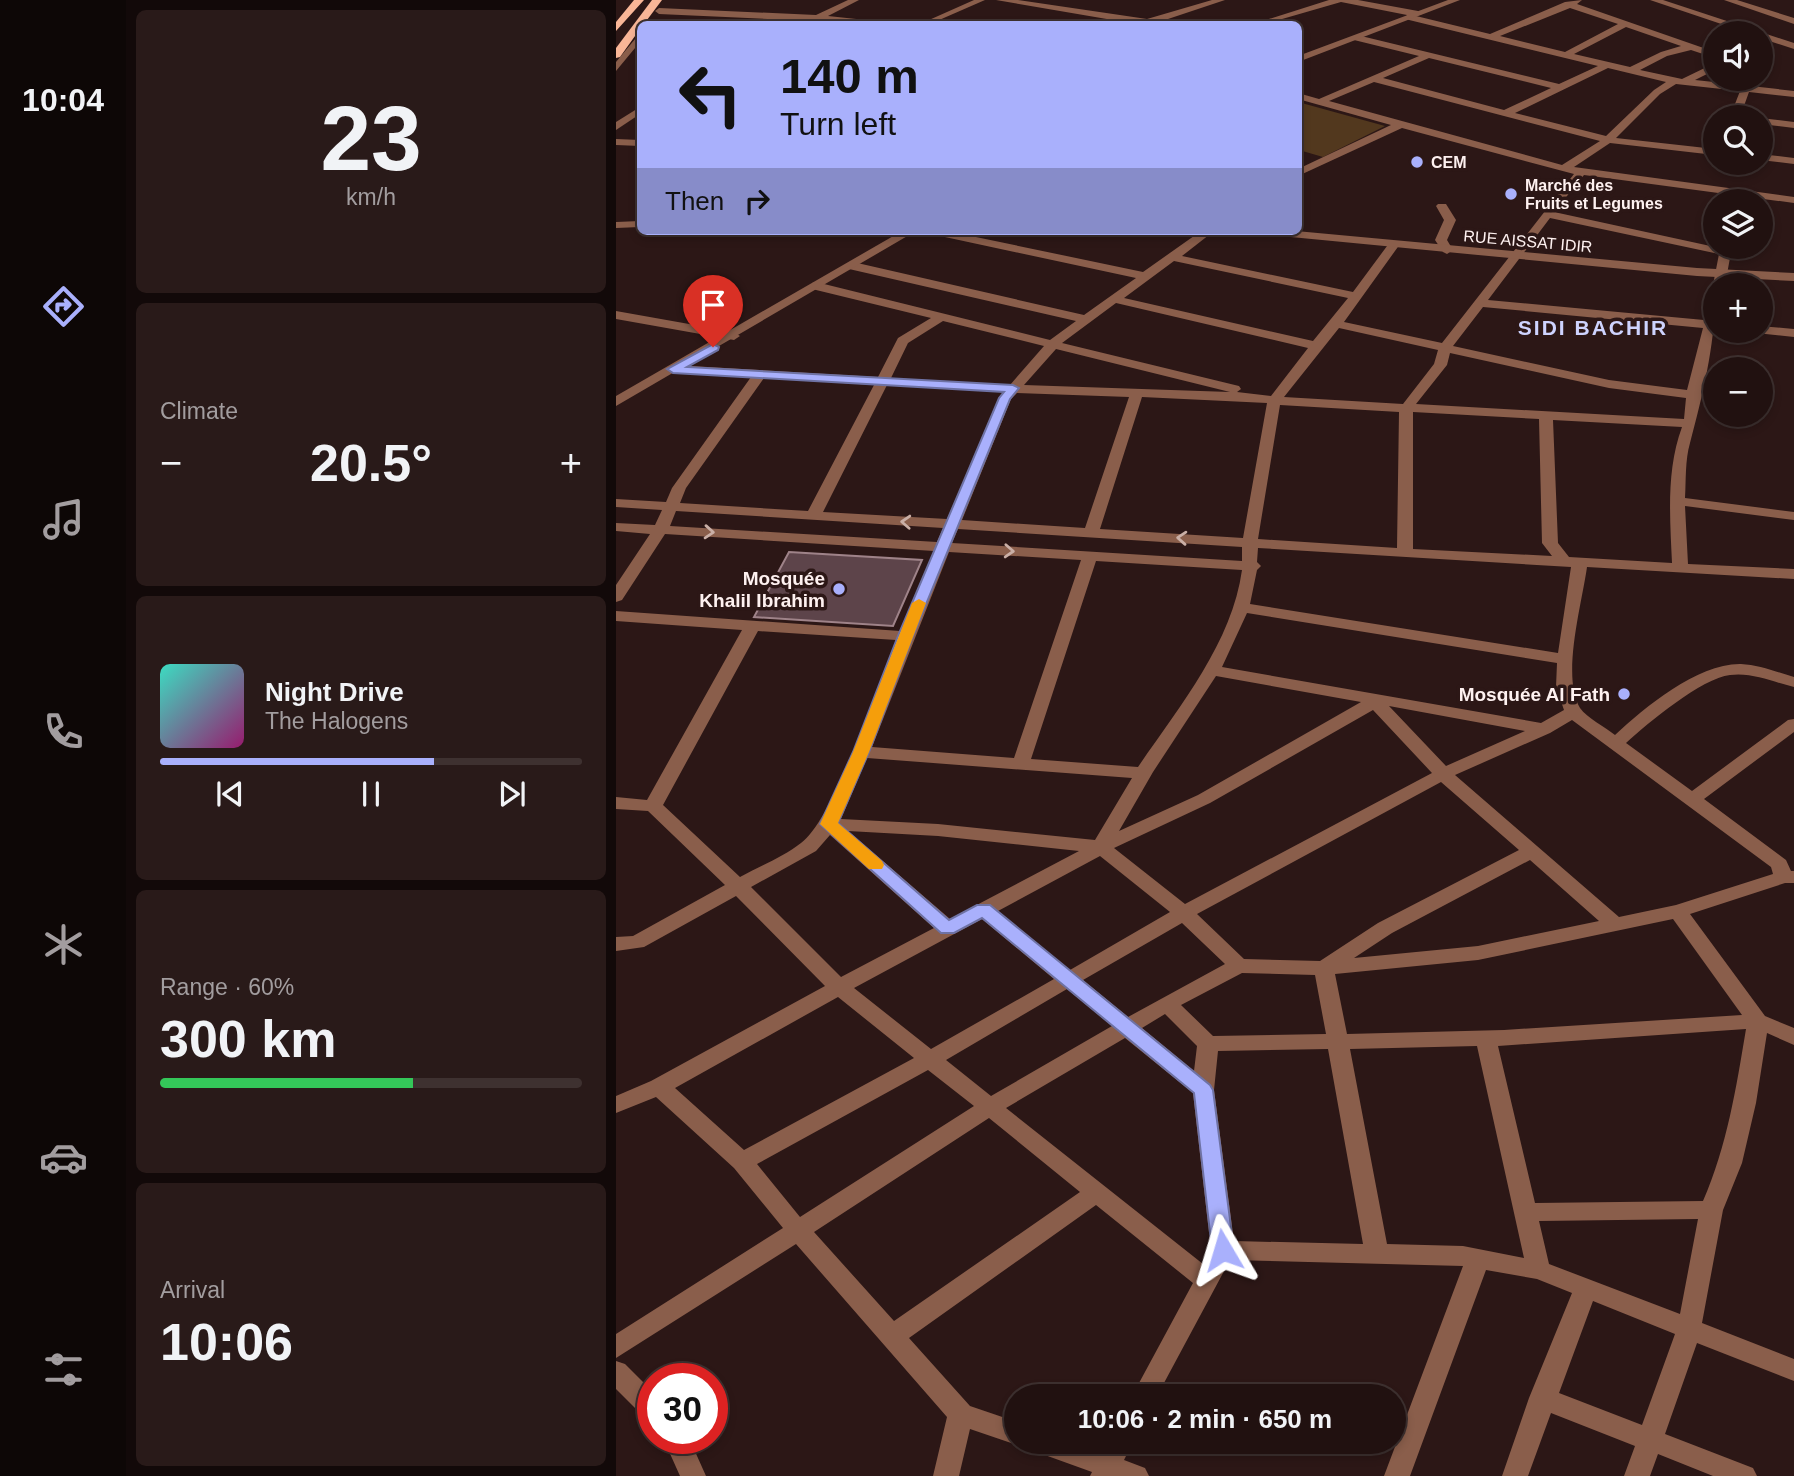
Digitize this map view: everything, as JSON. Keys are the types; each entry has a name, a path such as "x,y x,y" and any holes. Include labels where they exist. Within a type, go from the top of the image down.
{"highway":[{"path":"616,11 637,0"},
{"path":"616,28 637,0"},
{"path":"641,21 657,0"},
{"path":"616,55 637,27"}],"street":[{"path":"651,21 667,0"},
{"path":"810,21 855,0"},
{"path":"932,21 981,0"},
{"path":"1000,0 1143,21"},
{"path":"1190,0 1209,3"},
{"path":"1153,21 1221,0"},
{"path":"1267,21 1338,0"},
{"path":"1344,0 1418,14"},
{"path":"1302,59 1456,0"},
{"path":"1490,37 1583,0"},
{"path":"1654,0 1718,21"},
{"path":"1728,0 1794,22"},
{"path":"1568,4 1703,51"},
{"path":"659,11 846,21"},
{"path":"1408,17 1679,82 1703,83"},
{"path":"1566,55 1625,24"},
{"path":"1357,38 1560,87"},
{"path":"1773,39 1794,46"},
{"path":"616,68 637,40"},
{"path":"1630,71 1664,54 1690,47"},
{"path":"1319,102 1429,55"},
{"path":"1506,113 1607,65"},
{"path":"1564,169 1608,140 1657,92 1703,71"},
{"path":"1374,79 1608,140 1703,151"},
{"path":"1773,90 1794,94"},
{"path":"1302,97 1564,169 1703,192"},
{"path":"616,114 637,112"},
{"path":"616,127 637,112"},
{"path":"1773,123 1794,125"},
{"path":"1302,171 1399,125"},
{"path":"616,142 637,143"},
{"path":"1302,157 1321,163"},
{"path":"1773,159 1794,161"},
{"path":"1405,553 1406,409 1440,365 1445,348 1546,214 1582,171"},
{"path":"1773,199 1794,200"},
{"path":"1443,206 1450,220 1441,240 1447,250"},
{"path":"1546,214 1703,246"},
{"path":"616,225 637,223"},
{"path":"616,402 734,336 899,235"},
{"path":"950,235 1144,276"},
{"path":"616,944 637,942 809,847 829,824 861,752 906,636 951,547 1005,398 1051,345 1202,235"},
{"name":"RUE AISSAT IDIR","path":"1301,235 1517,255 1703,278"},
{"path":"1101,847 1144,772 1213,670 1240,607 1253,566 1250,543 1274,401 1336,324 1394,244"},
{"path":"1171,257 1355,296"},
{"path":"852,266 1085,319"},
{"name":"RUE AISSAT IDIR","path":"1773,278 1794,277"},
{"path":"816,286 1217,384 1274,401 1690,423"},
{"path":"1113,299 1316,346"},
{"path":"1480,303 1703,324"},
{"path":"616,315 734,336"},
{"path":"813,516 903,341 941,317"},
{"path":"1336,324 1609,384 1693,395"},
{"path":"1773,331 1794,333"},
{"path":"1680,567 1677,500 1682,445 1690,423 1693,395 1707,343"},
{"path":"673,369 1013,388 1257,397"},
{"path":"616,597 661,529 679,488 760,374"},
{"path":"1091,533 1137,393"},
{"path":"1546,415 1550,543 1571,561"},
{"path":"1677,500 1794,516"},
{"path":"616,517 621,503 1405,553 1794,574"},
{"path":"616,527 1253,566"},
{"path":"1021,764 1090,555"},
{"path":"1571,561 1564,687 1573,712 1788,870"},
{"path":"1240,607 1564,659"},
{"path":"616,616 906,636"},
{"path":"653,806 752,626"},
{"path":"1617,742 1642,719 1716,672 1739,668 1794,682"},
{"path":"1213,670 1544,729"},
{"path":"1373,700 1443,774 1615,923"},
{"path":"616,1105 659,1087 1101,847 1204,799 1363,709 1373,700"},
{"path":"742,1162 929,1060 1184,913 1443,774 1544,729 1573,712"},
{"path":"1691,800 1794,724"},
{"path":"861,752 1144,772"},
{"path":"616,803 653,806 839,987 1205,1279"},
{"path":"829,824 938,830 1101,847 1184,913 1239,966"},
{"path":"829,824 948,929"},
{"path":"1324,968 1385,928 1532,850"},
{"path":"616,1347 991,1106 1199,985 1239,966 1324,968 1478,953 1678,911 1788,870"},
{"path":"984,909 1203,1090"},
{"path":"1637,1476 1689,1329 1711,1210 1731,1163 1745,1103 1759,1021 1678,911"},
{"path":"1324,968 1377,1254"},
{"path":"1167,1004 1208,1044 1486,1039 1759,1021 1794,1037"},
{"path":"1486,1039 1539,1270"},
{"path":"1149,1384 1223,1250 1203,1090 1208,1044"},
{"path":"659,1087 742,1162 797,1229 961,1414 1004,1429"},
{"path":"892,1336 1097,1192"},
{"path":"1526,1212 1711,1210"},
{"path":"1223,1250 1478,1259 1539,1270 1794,1370"},
{"path":"1397,1476 1478,1259"},
{"path":"1515,1476 1542,1398 1586,1287"},
{"path":"616,1372 637,1393"},
{"path":"1542,1398 1744,1476"},
{"path":"946,1476 961,1414"},
{"path":"683,1454 692,1476"},
{"path":"1067,1454 1105,1471 1136,1476"},
{"path":"1105,1471 1114,1454"}],"shaded area":[{"path":"1302,103 1385,126 1323,157 1302,151"}],"building":[{"name":"Mosquée Khalil Ibrahim","path":"789,552 922,560 893,626 754,617"}],"slow traffic":[{"path":"875,865 829,824 861,752 919,603"}],"place":[{"name":"CEM","path":"1417,162"},
{"name":"Marché des Fruits et Legumes","path":"1511,194"},
{"name":"Mosquée Khalil Ibrahim","path":"839,589"},
{"name":"Mosquée Al Fath","path":"1624,694"}],"district":[{"name":"SIDI BACHIR","path":"1593,328"}],"route":[{"path":"713,347 673,369 1013,388 1005,398 829,824 948,929 984,909 1203,1090 1223,1250"}]}
